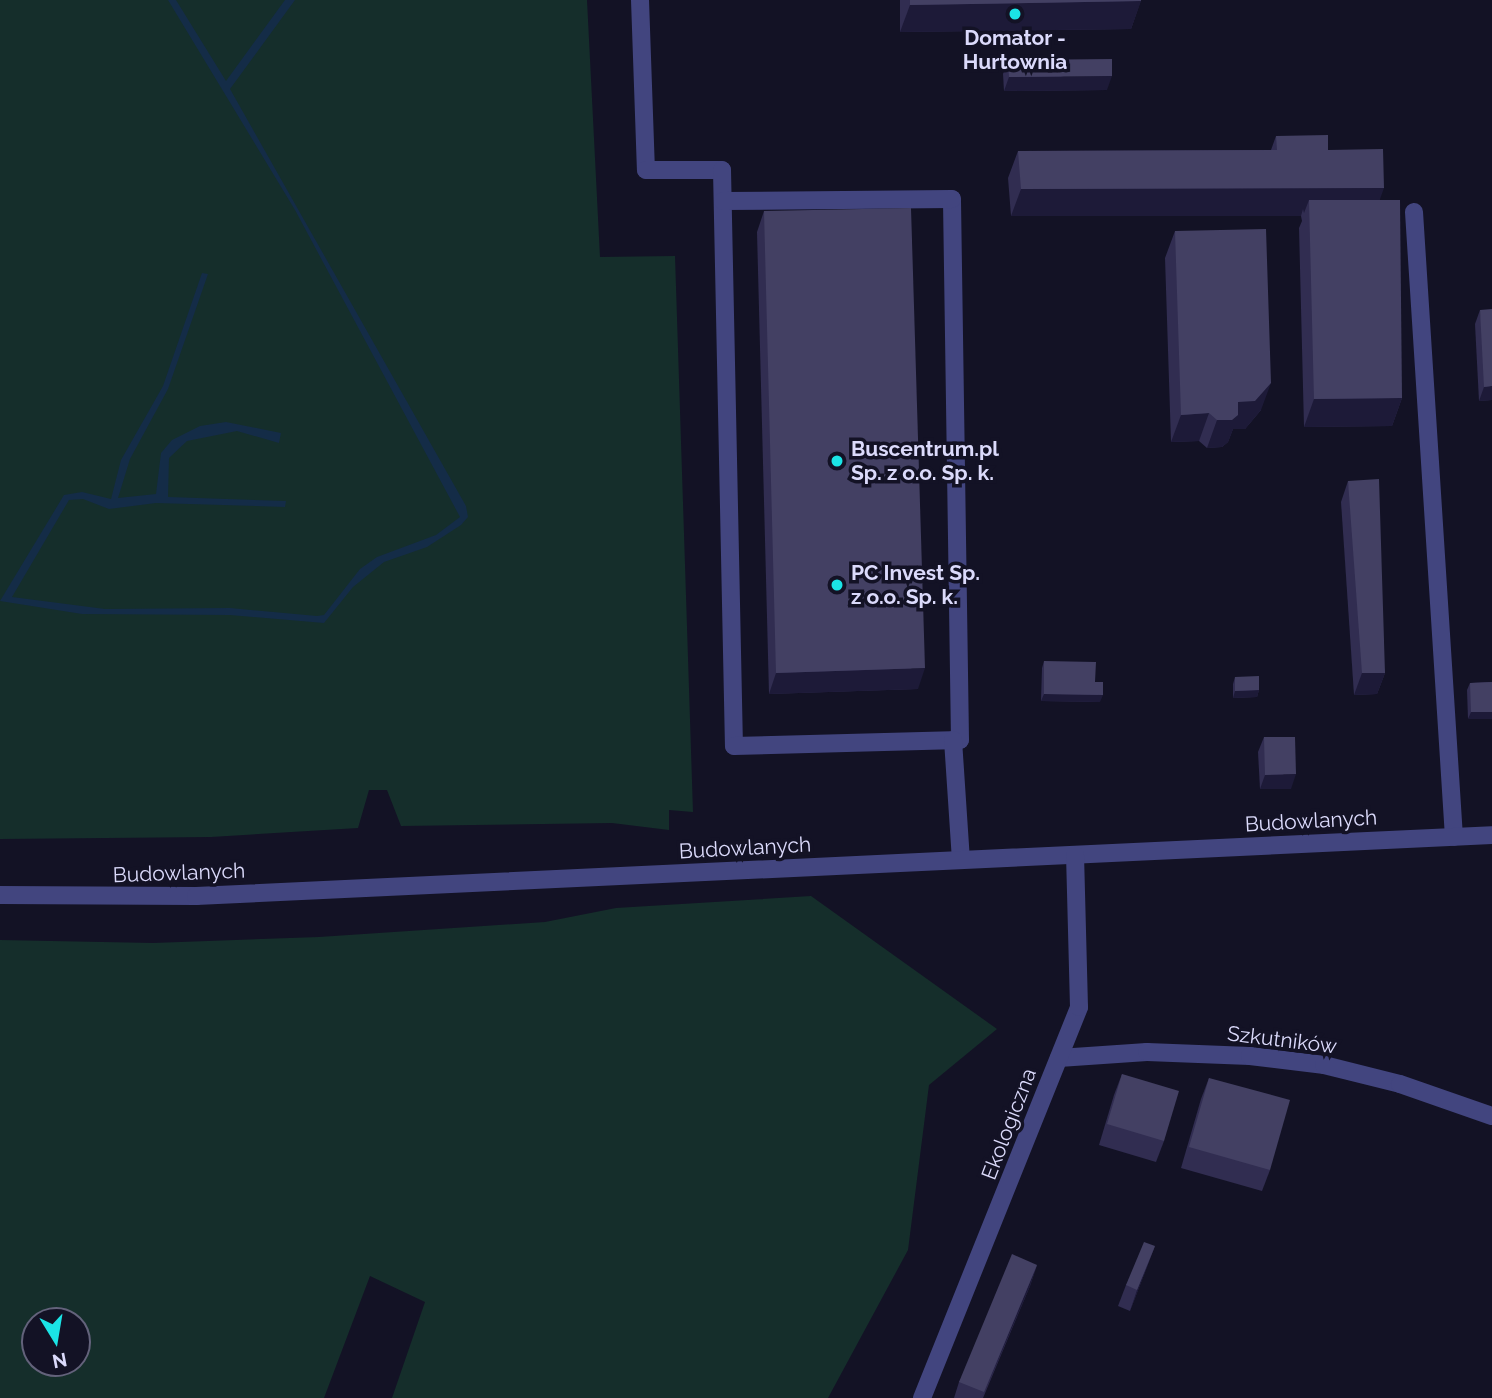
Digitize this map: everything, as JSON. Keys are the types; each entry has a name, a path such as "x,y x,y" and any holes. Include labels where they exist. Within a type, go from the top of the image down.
{"street":[{"path":"640,0 646,170 722,170 734,746 960,740 952,199 723,201"},
{"path":"1414,212 1454,837"},
{"path":"953,740 961,860"},
{"name":"Budowlanych","path":"0,895 196,896 1492,835"},
{"name":"Ekologiczna","path":"922,1398 1059,1058 1081,991 1075,855"},
{"name":"Szkutników","path":"1059,1058 1147,1052 1250,1056 1324,1065 1400,1084 1492,1116"}],"green space":[{"path":"0,0 587,0 600,257 675,256 693,812 669,810 669,830 612,823 401,826 387,790 369,790 358,828 211,837 0,839"},
{"path":"811,896 997,1029 929,1085 908,1250 828,1398 392,1398 425,1302 370,1276 324,1398 0,1398 0,940 153,943 319,937 545,922 616,908"}],"water":[{"path":"168,0 176,0 226,81 285,0 295,0 230,89 466,506 468,517 461,525 427,547 384,562 353,587 324,623 230,615 82,614 0,601 64,495 82,492 111,499 121,460 163,386 202,273 208,274 168,389 130,459 118,498 156,494 161,453 172,440 200,426 226,422 281,433 279,443 237,431 187,441 169,458 168,497 286,501 285,507 156,503 109,509 83,499 69,500 12,597 105,609 230,608 324,615 360,569 377,557 436,535 460,517 295,210"}],"building":[{"path":"910,0 1141,0 1141,1 910,5"},
{"path":"1112,59 1112,76 1009,77 1008,60"},
{"path":"1328,135 1328,150 1383,149 1384,188 1021,189 1018,151 1277,150 1276,136"},
{"path":"1309,200 1400,200 1402,398 1314,399"},
{"name":"Buscentrum.pl Sp. z o.o. Sp. k.","path":"911,208 925,668 776,673 764,211"},
{"path":"1266,229 1271,383 1255,401 1238,402 1238,415 1232,420 1217,420 1209,413 1181,415 1175,231"},
{"path":"1492,309 1492,386 1484,387 1480,310"},
{"path":"1379,479 1385,673 1362,673 1348,481"},
{"path":"1044,661 1096,662 1095,682 1103,682 1103,695 1044,694"},
{"path":"1259,676 1259,690 1235,691 1235,677"},
{"path":"1492,682 1492,712 1471,712 1470,683"},
{"path":"1264,737 1295,737 1296,774 1265,775"},
{"path":"1122,1074 1179,1091 1164,1141 1107,1124"},
{"path":"1209,1078 1290,1100 1270,1170 1189,1147"},
{"path":"1144,1242 1155,1246 1137,1290 1126,1285"},
{"path":"1012,1254 1037,1265 984,1392 959,1382"}],"place":[{"name":"Domator - Hurtownia","path":"1015,14"},
{"name":"Buscentrum.pl Sp. z o.o. Sp. k.","path":"837,461"},
{"name":"PC Invest Sp. z o.o. Sp. k.","path":"837,585"}]}
